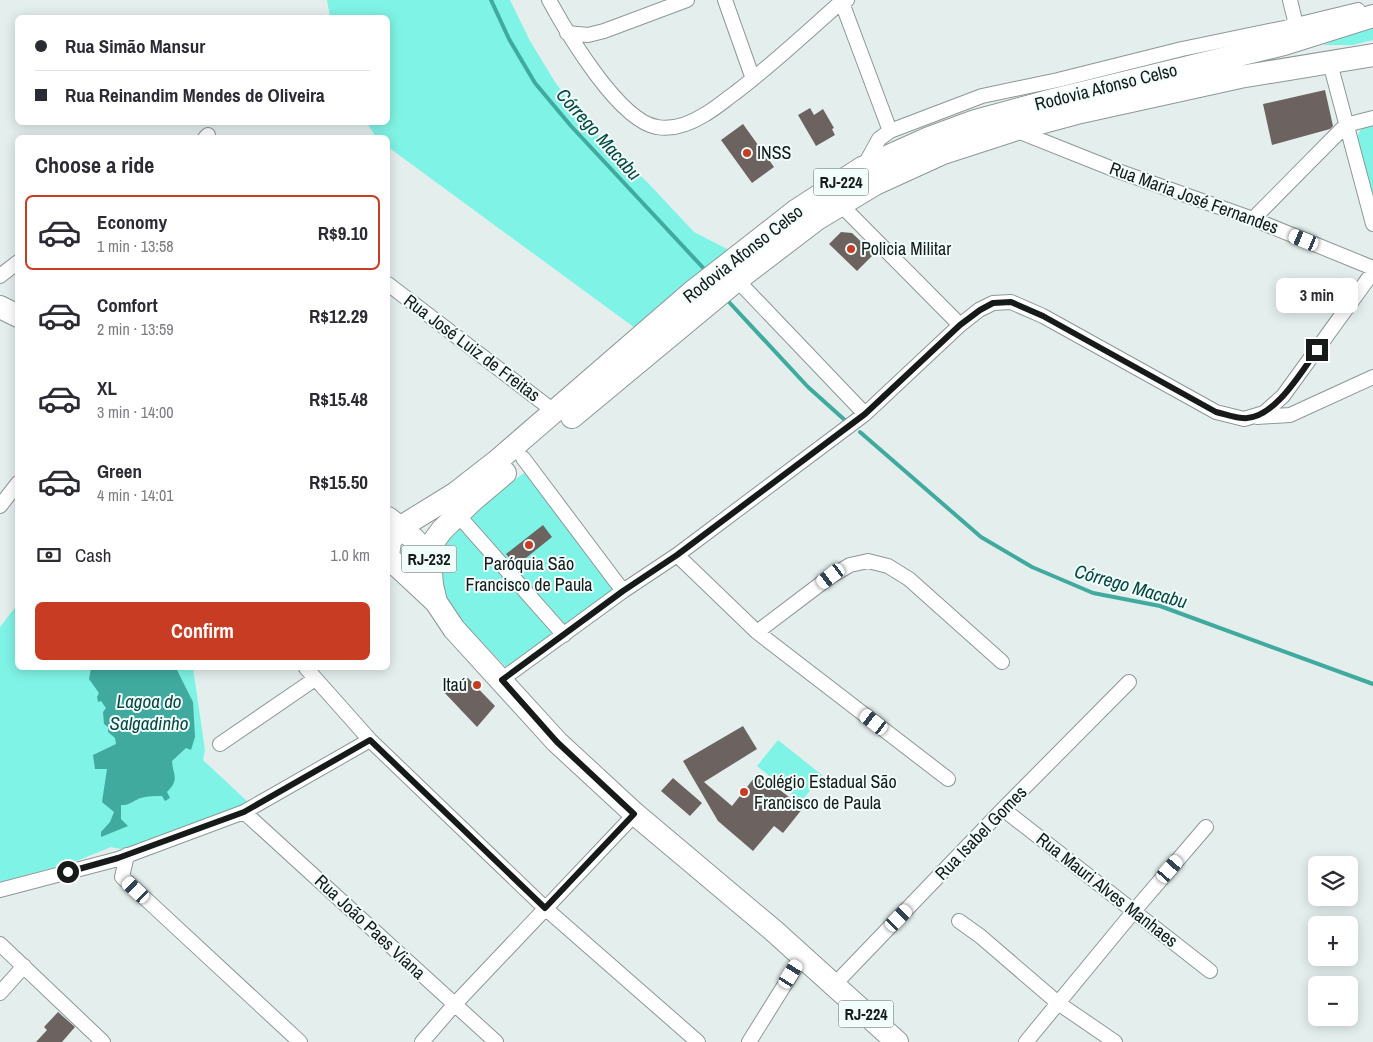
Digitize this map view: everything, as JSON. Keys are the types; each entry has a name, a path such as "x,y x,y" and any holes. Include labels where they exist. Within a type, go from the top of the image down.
{"main road":[{"name":"Rodovia Afonso Celso","path":"1373,16 1284,44 1042,93 929,138 862,168 797,210 691,293 497,461 456,492 394,523 390,541 391,559 413,564 420,560 442,530 458,515 523,458 737,280 817,219 875,184 943,153 1014,130 1081,112 1240,77 1373,55"},
{"path":"1284,44 1296,25"},
{"path":"0,307 15,314"},
{"name":"RJ-232","path":"394,523 414,539 430,560 432,586 436,602"},
{"name":"RJ-232","path":"391,559 436,602"},
{"name":"RJ-224","path":"436,602 454,629 557,742 634,814 774,931 897,1042"}],"street":[{"path":"549,0 567,33 613,96 640,120 657,127 670,127 688,123 706,115 753,79 843,1 890,131"},
{"path":"567,33 588,35 604,31 687,0"},
{"path":"725,0 753,79"},
{"path":"1290,0 1296,25"},
{"path":"862,168 879,139 890,131 982,96 1042,93 1182,48 1373,7"},
{"path":"1330,63 1373,224"},
{"path":"1253,219 1346,125 1373,118"},
{"name":"Rua Maria José Fernandes","path":"1014,130 1118,171 1253,219 1373,268"},
{"path":"840,204 960,325"},
{"path":"0,276 15,264"},
{"path":"1246,418 1264,413 1283,396 1373,272"},
{"path":"737,280 865,414"},
{"name":"Rua José Luiz de Freitas","path":"390,286 555,412"},
{"path":"502,680 623,591 677,555 865,414 960,325 993,303 1011,302 1043,316 1216,412 1246,418 1290,415 1373,377"},
{"path":"523,458 623,591"},
{"path":"0,506 15,486"},
{"path":"458,515 564,635"},
{"path":"677,555 757,632 948,779"},
{"path":"757,632 831,576 850,565 868,561 888,566 908,580 1002,662"},
{"path":"308,670 370,740 545,908 698,1042"},
{"path":"220,744 315,679"},
{"name":"Rua Isabel Gomes","path":"834,985 1003,809 1129,682"},
{"path":"0,890 102,864 244,812 370,740"},
{"name":"Rua Mauri Alves Manhaes","path":"1003,809 1210,971"},
{"name":"Rua João Paes Viana","path":"244,812 496,1042"},
{"path":"422,1042 454,1005 634,814"},
{"path":"1026,1042 1206,827"},
{"path":"122,877 126,855"},
{"path":"102,864 122,877 300,1042"},
{"path":"959,921 980,936 1058,1003 1116,1042"},
{"path":"0,944 103,1042"},
{"path":"749,1042 802,958"},
{"path":"0,993 24,966"}],"shaded area":[{"path":"327,0 510,0 530,41 555,82 583,120 649,184 694,232 733,252 635,328 390,148 390,135 375,135 368,125 390,125 390,15 330,15"},
{"path":"1373,26 1373,40 1353,45 1323,45 1354,31"},
{"path":"1373,122 1373,208 1357,138 1362,127"},
{"path":"527,471 615,589 506,667 462,622 442,592 436,558 454,523"},
{"path":"15,608 15,670 193,670 205,750 203,760 248,802 243,807 170,836 120,849 111,847 74,862 0,882 0,627"},
{"path":"778,740 822,775 801,802 757,766"}],"water":[{"name":"Lagoa do Salgadinho","path":"91,670 177,670 193,702 195,737 191,750 186,748 172,761 175,780 167,792 170,798 165,801 162,796 146,797 127,805 121,805 121,819 128,826 101,837 101,832 110,822 114,812 102,802 107,769 95,769 93,755 116,744 115,738 108,732 108,727 104,724 103,712 106,708 101,701 98,702 97,697 99,693 89,679"}],"building":[{"path":"1325,90 1333,126 1330,129 1272,145 1263,104"},
{"path":"810,108 814,115 823,109 834,128 832,129 835,135 816,146 798,115"},
{"name":"INSS","path":"743,124 774,167 752,183 721,140"},
{"name":"Policia Militar","path":"841,232 852,233 874,254 857,271 829,244"},
{"name":"Paróquia São Francisco de Paula","path":"543,525 552,537 516,566 506,554"},
{"path":"468,678 495,706 477,727 442,690"},
{"path":"743,726 757,749 704,782 732,806 758,773 803,808 783,833 774,826 753,851 718,821 683,761"},
{"path":"673,778 702,803 690,816 661,791"},
{"path":"58,1012 75,1027 62,1042 36,1042 47,1030 44,1027"}],"waterway":[{"name":"Córrego Macabu","path":"491,0 509,39 535,83 571,126 707,272"},
{"name":"Córrego Macabu","path":"728,301 808,387 847,422"},
{"name":"Córrego Macabu","path":"860,432 981,537 1032,567 1093,593 1160,606 1373,684"}],"place":[{"name":"INSS","path":"747,153"},
{"name":"Policia Militar","path":"851,249"},
{"name":"Paróquia São Francisco de Paula","path":"529,545"},
{"name":"Itaú","path":"477,685"},
{"name":"Colégio Estadual São Francisco de Paula","path":"744,792"}],"route":[{"path":"68,872 102,864 244,812 370,740 545,908 634,814 557,742 502,680 623,591 677,555 865,414 960,325 980,310 993,303 1011,302 1043,316 1216,412 1244,419 1264,413 1283,396 1317,350"}]}
